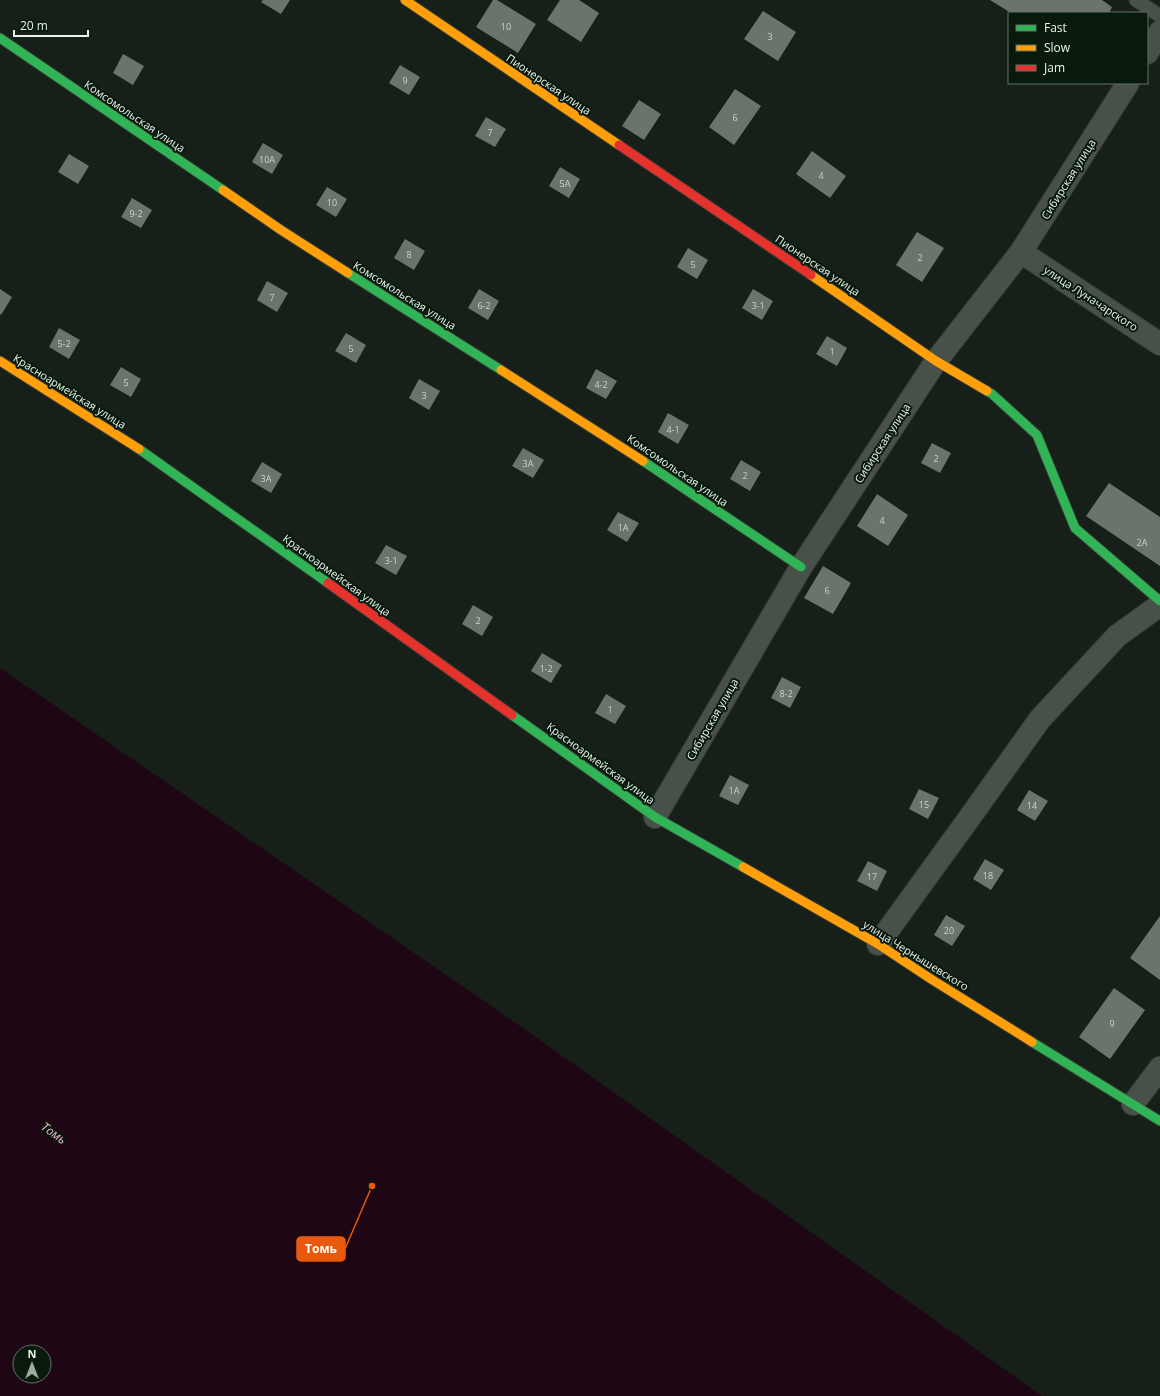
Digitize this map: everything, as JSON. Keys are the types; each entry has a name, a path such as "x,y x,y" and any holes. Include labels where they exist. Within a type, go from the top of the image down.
{"street":[{"name":"Пионерская улица","path":"405,0 849,300 936,361 992,394 1037,435 1074,528 1160,601"},
{"path":"1148,51 1160,32"},
{"name":"Комсомольская улица","path":"0,38 281,230 616,443 801,567"},
{"name":"Сибирская улица","path":"655,817 801,567 936,361 1021,252 1127,84"},
{"name":"улица Луначарского","path":"1021,252 1160,344"},
{"name":"Красноармейская улица","path":"0,360 153,458 655,817"},
{"path":"878,944 1040,719 1117,636 1160,605"},
{"name":"улица Чернышевского","path":"655,817 878,944 931,979 1160,1121"},
{"path":"1133,1104 1160,1068"}],"lane":[{"path":"1136,0 1160,16"}],"water":[{"name":"Томь","path":"0,668 510,1019 1042,1396 0,1396"}],"building":[{"path":"263,0 290,0 281,14 261,2"},
{"path":"493,0 497,0 536,24 518,53 476,27"},
{"path":"560,0 579,0 599,13 581,42 547,20"},
{"path":"990,0 1102,0 1112,7 1110,12 1009,12"},
{"path":"763,11 796,32 778,61 744,39"},
{"path":"123,54 144,66 133,85 113,73"},
{"path":"400,65 420,77 409,95 389,83"},
{"path":"735,89 761,106 734,145 709,127"},
{"path":"639,100 661,114 644,140 622,126"},
{"path":"486,117 506,129 495,147 475,136"},
{"path":"263,143 283,155 272,174 252,162"},
{"path":"812,151 846,176 830,198 796,174"},
{"path":"69,154 89,166 78,184 58,172"},
{"path":"560,167 580,179 569,198 549,186"},
{"path":"327,187 347,199 336,217 316,205"},
{"path":"132,198 152,210 141,228 121,217"},
{"path":"917,232 944,248 922,282 896,265"},
{"path":"405,239 425,251 414,270 394,258"},
{"path":"688,248 708,260 697,279 677,267"},
{"path":"267,281 288,293 277,312 257,300"},
{"path":"0,289 12,297 1,315 0,314"},
{"path":"479,289 499,301 488,320 468,308"},
{"path":"753,289 773,301 762,320 742,308"},
{"path":"59,328 80,340 69,359 49,347"},
{"path":"346,333 366,345 356,363 335,351"},
{"path":"827,336 847,348 837,366 816,354"},
{"path":"121,367 141,379 131,397 110,385"},
{"path":"596,369 617,381 606,399 586,388"},
{"path":"419,379 440,391 429,410 409,398"},
{"path":"668,413 689,425 678,444 658,432"},
{"path":"932,443 951,453 940,473 921,463"},
{"path":"523,448 544,460 533,478 512,466"},
{"path":"741,460 761,472 750,491 730,479"},
{"path":"262,462 282,474 271,493 251,481"},
{"path":"1109,483 1160,517 1160,566 1086,516"},
{"path":"877,494 908,515 888,546 857,526"},
{"path":"618,512 639,523 627,542 607,530"},
{"path":"386,545 407,556 396,575 375,563"},
{"path":"823,566 851,583 833,614 804,598"},
{"path":"473,605 493,617 482,636 462,624"},
{"path":"542,653 562,665 551,683 531,671"},
{"path":"782,677 801,687 790,708 771,698"},
{"path":"606,694 626,706 615,724 595,713"},
{"path":"730,775 749,785 738,805 719,796"},
{"path":"919,789 939,798 928,819 909,809"},
{"path":"1029,790 1048,801 1035,821 1017,810"},
{"path":"985,859 1004,870 991,890 973,879"},
{"path":"868,861 887,871 877,891 857,881"},
{"path":"946,915 965,926 952,946 934,935"},
{"path":"1160,916 1160,980 1130,958"},
{"path":"1114,988 1145,1010 1110,1059 1079,1037"}],"traffic: fast":[{"path":"0,38 223,190"},
{"path":"348,273 501,370"},
{"path":"987,391 1037,435 1075,528 1160,601"},
{"path":"139,449 328,583"},
{"path":"643,461 801,567"},
{"path":"512,715 655,817 743,867"},
{"path":"1032,1042 1160,1121"}],"traffic: slow":[{"path":"405,0 619,145"},
{"path":"223,190 281,230 348,273"},
{"path":"811,275 936,361 987,391"},
{"path":"0,361 139,449"},
{"path":"501,370 643,461"},
{"path":"743,867 878,944 1032,1042"}],"traffic: jam":[{"path":"619,145 811,275"},
{"path":"328,583 512,715"}],"place":[{"name":"Томь","path":"372,1186"}]}
